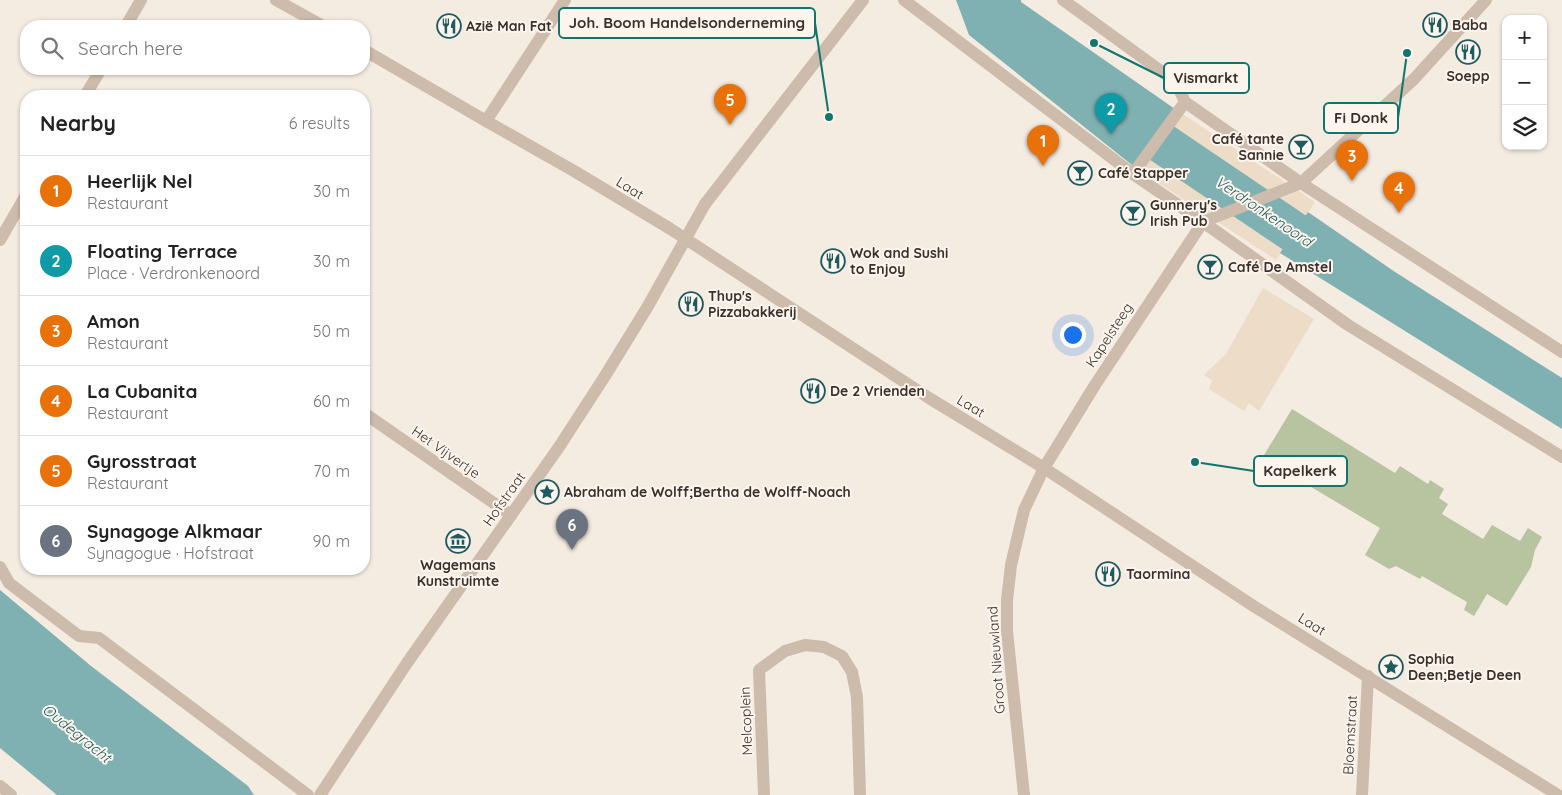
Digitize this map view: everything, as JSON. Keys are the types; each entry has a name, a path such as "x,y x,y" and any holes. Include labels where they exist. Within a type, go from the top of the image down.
{"street":[{"path":"129,20 141,0"},
{"path":"276,0 312,20"},
{"path":"486,121 566,0"},
{"name":"Hofstraat","path":"320,795 407,663 559,448 606,376 705,204 863,0"},
{"path":"904,0 1133,174 1348,324 1562,458"},
{"path":"1063,0 1176,82 1182,107 1562,352"},
{"path":"1203,222 1301,183 1414,79 1486,0"},
{"name":"Laat","path":"370,53 574,170 686,238 924,395 1044,468 1256,607 1558,795"},
{"path":"89,90 97,75"},
{"path":"1133,174 1182,107"},
{"path":"0,240 20,206"},
{"name":"Kapelsteeg","path":"1044,468 1095,385 1203,222"},
{"name":"Het Vijvertje","path":"370,417 511,515"},
{"name":"Groot Nieuwland","path":"1024,795 1007,630 1007,600 1011,564 1024,510 1044,468"},
{"path":"0,567 9,583 79,636 99,638 308,795"},
{"name":"Melcoplein","path":"764,795 759,670 785,651 806,645 824,647 842,656 852,672 857,696 860,795"},
{"name":"Bloemstraat","path":"1362,795 1368,676"},
{"path":"0,786 11,795"}],"green space":[{"path":"1292,409 1395,473 1400,466 1428,484 1430,480 1444,489 1439,498 1448,504 1442,514 1483,539 1492,525 1520,541 1528,528 1542,537 1535,550 1531,567 1507,606 1487,594 1474,616 1464,610 1467,602 1422,576 1420,579 1396,566 1389,569 1365,555 1380,528 1296,478 1264,455"}],"shaded area":[{"path":"1175,109 1315,202 1276,260 1137,169"},
{"path":"1263,288 1314,319 1259,411 1249,403 1244,411 1209,389 1212,380 1204,375 1226,354"}],"water":[{"path":"956,0 1021,0 1021,2 1175,109 1137,169 969,35"},
{"path":"1308,212 1395,272 1562,378 1562,429 1280,253"},
{"name":"Oudegracht","path":"0,590 91,666 248,786 254,795 57,795 0,748"}],"waterway":[{"name":"Verdronkenoord","path":"1121,107 1141,122 1153,137 1298,235 1342,262"}],"place":[{"name":"Baba","path":"1435,25"},
{"name":"Azië Man Fat","path":"449,26"},
{"name":"Vismarkt","path":"1094,43"},
{"name":"Soepp","path":"1468,52"},
{"name":"Fi Donk","path":"1407,53"},
{"name":"Joh. Boom Handelsonderneming","path":"829,117"},
{"name":"Gyrosstraat","path":"730,125"},
{"name":"Floating Terrace","path":"1111,134"},
{"name":"Café tante Sannie","path":"1301,147"},
{"name":"Heerlijk Nel","path":"1043,166"},
{"name":"Café Stapper","path":"1080,173"},
{"name":"Amon","path":"1352,181"},
{"name":"Gunnery's Irish Pub","path":"1133,213"},
{"name":"La Cubanita","path":"1399,213"},
{"name":"Wok and Sushi to Enjoy","path":"833,261"},
{"name":"Café De Amstel","path":"1210,267"},
{"name":"Thup's Pizzabakkerij","path":"691,304"},
{"name":"De 2 Vrienden","path":"813,391"},
{"name":"Kapelkerk","path":"1195,462"},
{"name":"Abraham de Wolff;Bertha de Wolff-Noach","path":"547,492"},
{"name":"Wagemans Kunstruimte","path":"458,541"},
{"name":"Synagoge Alkmaar","path":"572,550"},
{"name":"Taormina","path":"1108,574"},
{"name":"Sophia Deen;Betje Deen","path":"1391,667"}]}
